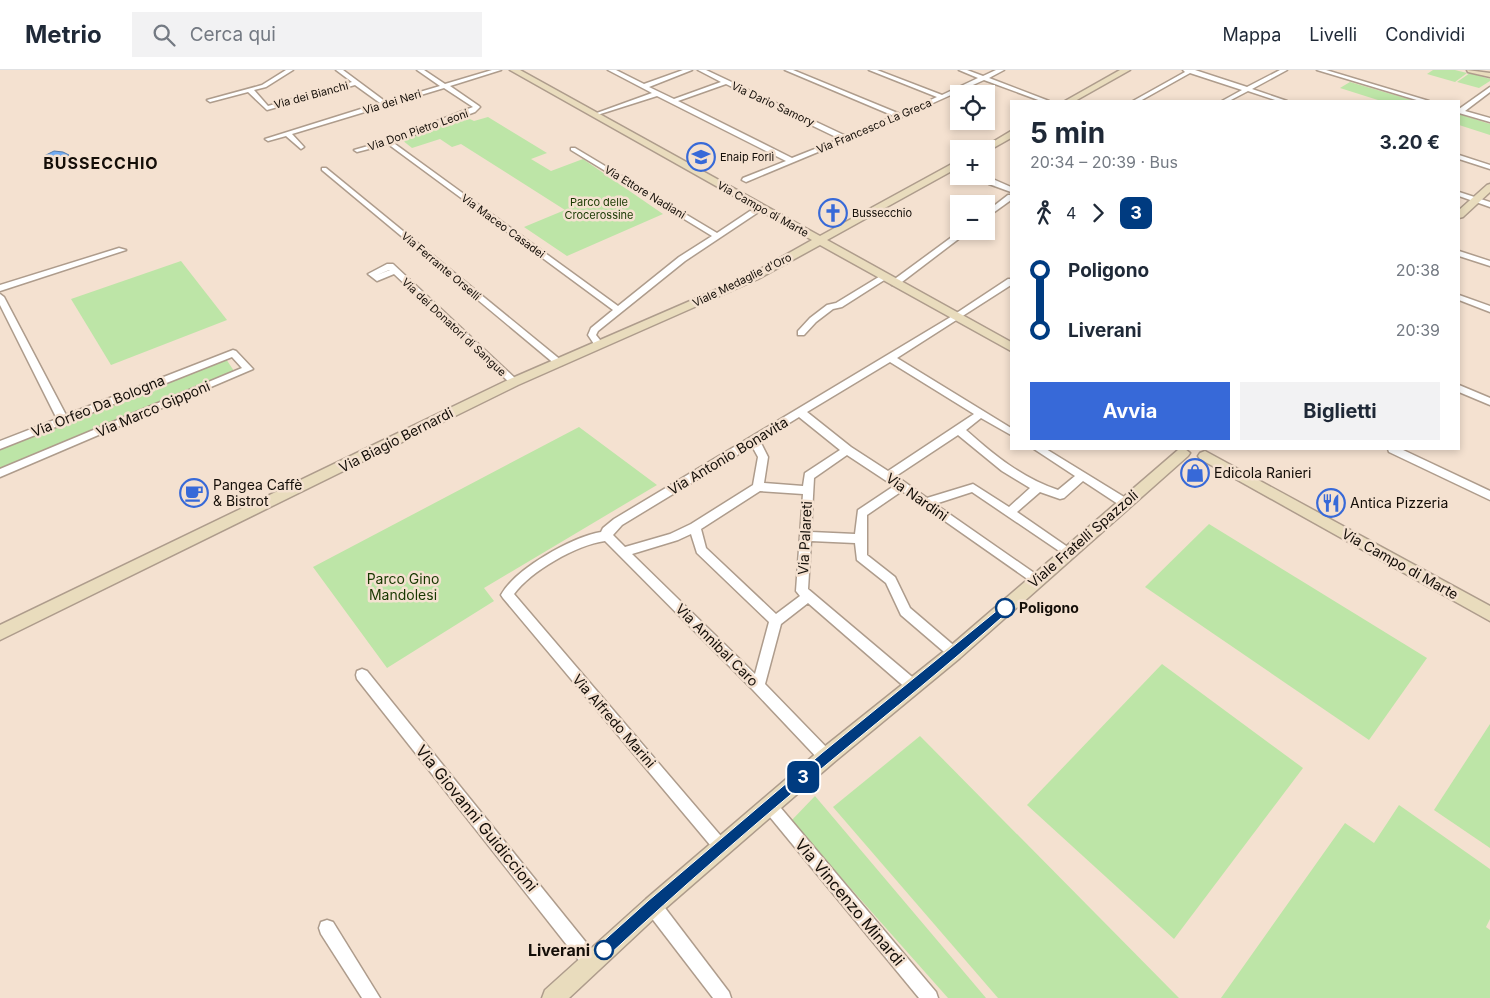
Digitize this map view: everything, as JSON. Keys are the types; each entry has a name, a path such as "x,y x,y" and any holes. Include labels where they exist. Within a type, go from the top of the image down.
{"street":[{"path":"210,100 264,86 290,70"},
{"path":"339,70 385,104"},
{"path":"420,70 445,86"},
{"name":"Via dei Neri","path":"268,139 498,70"},
{"name":"Via Campo di Marte","path":"514,70 1010,347"},
{"path":"611,70 792,161"},
{"path":"645,86 689,70"},
{"name":"Via Dario Samory","path":"701,70 714,73 726,82 844,138"},
{"path":"788,70 900,116"},
{"path":"872,70 942,97"},
{"path":"962,70 1043,100"},
{"name":"Via Francesco La Greca","path":"746,180 900,116 1001,70"},
{"path":"1071,100 1126,70"},
{"path":"1138,100 1189,70 1281,100"},
{"path":"1227,100 1284,70"},
{"path":"1320,70 1423,100"},
{"path":"1471,70 1490,75"},
{"path":"674,101 726,82"},
{"name":"Via dei Bianchi","path":"267,108 355,83"},
{"name":"Via Don Pietro Leoni","path":"357,150 391,141 473,111 477,107 445,86"},
{"name":"Via dei Bianchi","path":"249,89 275,114"},
{"path":"1460,110 1490,89"},
{"path":"596,116 659,93"},
{"path":"1460,111 1490,120"},
{"path":"287,133 301,147"},
{"path":"995,143 1010,135"},
{"name":"Via Maceo Casadei","path":"391,141 392,145 618,310"},
{"name":"Via Ettore Nadiani","path":"573,149 718,236"},
{"path":"1460,157 1490,167"},
{"name":"Viale Medaglie d'Oro","path":"599,345 754,277 950,168"},
{"name":"Via Ferrante Orselli","path":"324,169 559,363"},
{"path":"995,183 1010,190"},
{"path":"1460,214 1490,187"},
{"path":"1460,194 1490,205"},
{"path":"995,209 1010,198"},
{"path":"599,345 592,332 671,267 753,213"},
{"path":"801,333 813,320 830,308 890,280 951,240"},
{"path":"0,288 122,250"},
{"path":"1460,253 1490,264"},
{"name":"Via dei Donatori di Sangue","path":"395,271 514,382"},
{"name":"Via Antonio Bonavita","path":"607,536 607,531 618,522 1010,282"},
{"path":"0,297 63,420"},
{"path":"1460,297 1490,309"},
{"name":"Via Biagio Bernardi","path":"0,633 514,382 599,345"},
{"name":"Via Marco Gipponi","path":"0,473 248,369 233,353 196,368"},
{"path":"889,357 1010,431"},
{"name":"Via Orfeo Da Bologna","path":"0,445 196,368"},
{"path":"1460,388 1490,402"},
{"name":"Via Nardini","path":"800,412 847,450 888,476 1036,580"},
{"path":"888,476 960,430 982,413"},
{"path":"960,430 992,459 1036,488 1060,495 1082,476"},
{"path":"754,439 763,457 758,487"},
{"name":"Via Palareti","path":"807,597 802,591 809,476 847,450"},
{"path":"1041,450 1125,503"},
{"path":"1395,450 1490,496"},
{"path":"1181,451 1195,458 1205,452"},
{"name":"Viale Fratelli Spazzoli","path":"553,998 653,906 826,757 912,685 954,653 1125,503 1181,451"},
{"name":"Via Campo di Marte","path":"1205,452 1490,614"},
{"path":"901,486 862,514 861,557 891,580 905,611 954,653"},
{"path":"624,552 674,537 695,527 758,487 807,490"},
{"path":"925,503 973,488 1068,553"},
{"path":"1009,513 1036,488"},
{"path":"695,527 701,550 776,621"},
{"name":"Via Annibal Caro","path":"607,536 758,686 826,757"},
{"name":"Via Alfredo Marini","path":"607,536 583,541 565,550 515,583 509,589 507,595 721,847"},
{"path":"805,536 860,539"},
{"path":"758,686 776,621 807,597 912,685"},
{"name":"Via Giovanni Guidiccioni","path":"362,674 591,962"},
{"name":"Via Vincenzo Minardi","path":"770,806 930,998"},
{"path":"653,906 723,998"},
{"path":"327,928 372,998"}],"green space":[{"path":"1433,70 1455,70 1467,73 1455,82 1427,74"},
{"path":"1470,73 1490,79 1490,81 1479,88 1457,82"},
{"path":"1350,82 1412,100 1378,100 1340,88"},
{"path":"1460,114 1490,124 1490,135 1460,125"},
{"name":"Parco delle Crocerossine","path":"488,117 547,153 531,159 551,171 583,159 663,214 567,256 524,227 565,210 461,144 452,147 440,139 412,148 402,140 468,118 474,121"},
{"path":"181,261 227,320 111,365 71,299"},
{"path":"226,359 234,371 0,468 0,450"},
{"name":"Parco Gino Mandolesi","path":"579,427 657,485 484,588 494,601 387,668 313,567"},
{"path":"1209,524 1427,658 1369,740 1145,587"},
{"path":"1162,664 1303,768 1174,939 1027,805"},
{"path":"1490,724 1490,848 1434,810"},
{"path":"920,736 1179,998 998,998 833,807"},
{"path":"815,796 986,998 948,998 791,821"},
{"path":"1399,805 1490,869 1490,919 1486,927 1490,930 1490,998 1221,998 1345,823 1374,843"}],"water":[{"path":"54,151 69,155 61,165 47,165 47,160 44,156"}],"bus line":[{"name":"3","path":"604,950 826,757 912,685 954,653 1005,608"}],"place":[{"name":"Enaip Forlì","path":"701,157"},
{"name":"Bussecchio","path":"833,213"},
{"name":"Edicola Ranieri","path":"1195,473"},
{"name":"Pangea Caffè & Bistrot","path":"194,493"},
{"name":"Antica Pizzeria","path":"1331,503"},
{"name":"Poligono","path":"1005,608"},
{"name":"Liverani","path":"604,950"}],"district":[{"name":"BUSSECCHIO","path":"101,163"}]}
